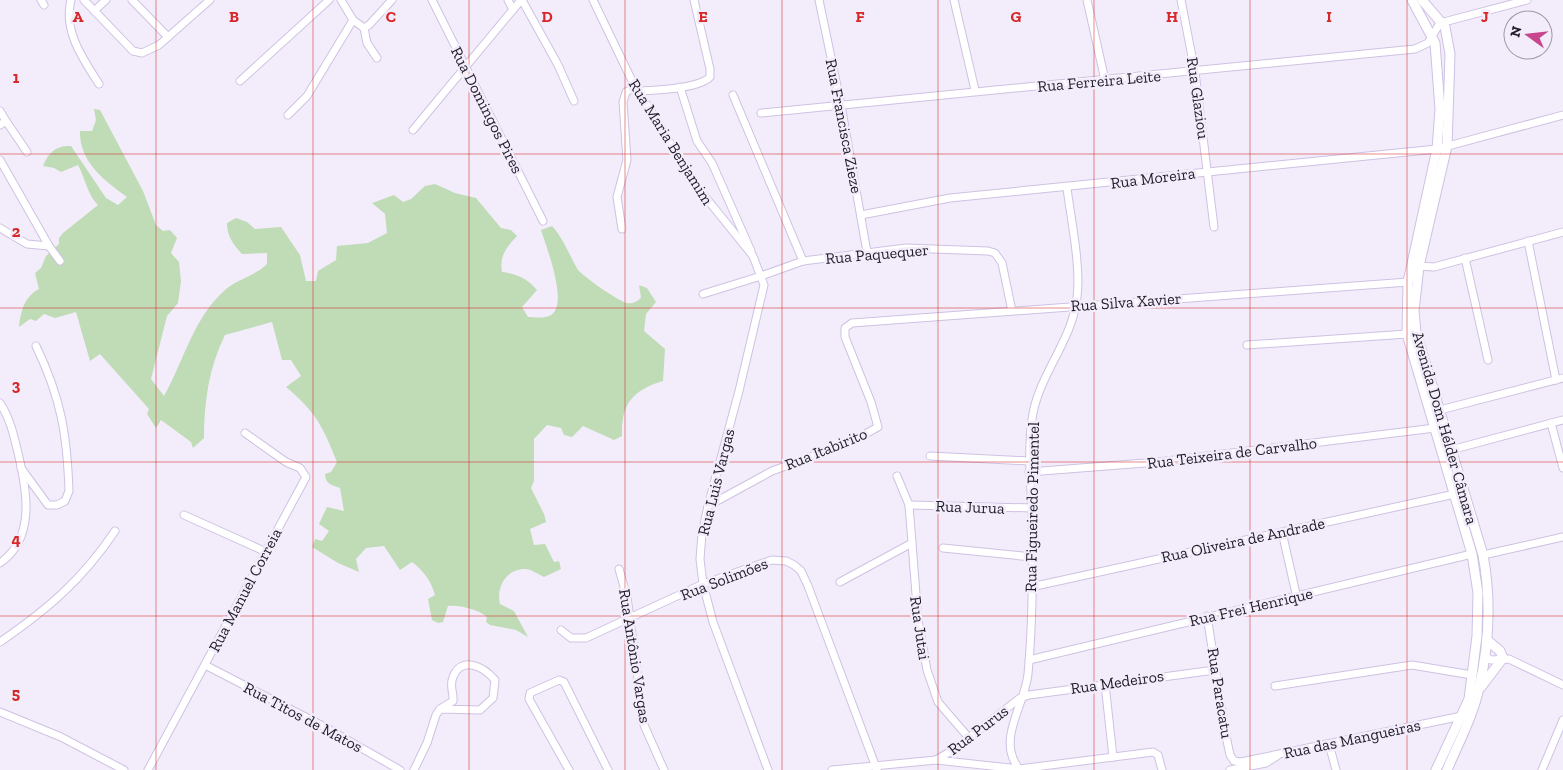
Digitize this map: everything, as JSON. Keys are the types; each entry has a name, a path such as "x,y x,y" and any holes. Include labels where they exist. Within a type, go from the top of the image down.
{"main road":[{"name":"Avenida Dom Hélder Câmara","path":"1412,0 1435,43 1438,71 1437,148 1408,282 1407,334 1435,428 1447,451 1483,555 1488,592 1487,640 1479,689 1447,770"},
{"name":"Avenida Dom Hélder Câmara","path":"1422,0 1447,33 1450,54 1447,146 1419,266 1414,311 1416,332 1440,410 1455,494 1472,554 1478,593 1477,636 1469,699 1436,770"},
{"path":"1477,636 1480,653 1484,657"},
{"path":"1479,689 1503,658 1500,652 1487,640"}],"street":[{"path":"71,0 69,14 75,44 99,84"},
{"path":"84,0 132,51 142,54 159,45 210,0"},
{"path":"94,11 106,0"},
{"path":"132,0 168,36"},
{"path":"240,81 329,0"},
{"path":"341,0 353,20 364,28 367,43 377,58"},
{"path":"364,28 392,0"},
{"name":"Rua Domingos Pires","path":"432,0 543,221"},
{"path":"508,0 513,10"},
{"path":"413,130 522,0 558,65 574,101"},
{"name":"Rua Maria Benjamim","path":"593,0 637,89 696,187 753,256 761,276"},
{"path":"622,229 617,197 627,160 623,102 626,92 637,89 680,87 705,82 710,77 710,69 694,0"},
{"name":"Rua Francisca Zieze","path":"819,0 841,105 867,252"},
{"path":"954,0 975,90"},
{"path":"1087,0 1105,80"},
{"name":"Rua Glaziou","path":"1181,0 1195,72 1214,227"},
{"path":"1432,37 1440,23 1508,2 1527,0"},
{"path":"288,116 307,96 353,20"},
{"name":"Rua Ferreira Leite","path":"761,113 975,90 1195,72 1415,49 1424,46 1432,37"},
{"path":"680,87 697,141 712,162 753,256"},
{"path":"734,95 803,260"},
{"path":"0,111 3,123 27,152"},
{"name":"Rua Moreira","path":"860,215 950,198 1067,188 1207,171 1437,148 1563,116"},
{"path":"0,160 49,246 60,261"},
{"name":"Rua Figueiredo Pimentel","path":"1019,769 1012,760 1010,742 1020,698 1026,685 1029,660 1032,508 1029,472 1034,410 1067,335 1076,306 1078,291 1067,188"},
{"path":"0,228 27,244 49,246"},
{"path":"1419,266 1434,267 1563,232"},
{"path":"1440,410 1560,379 1528,241"},
{"name":"Rua Paquequer","path":"703,294 761,276 803,260 867,252 924,248 995,253 1002,263 1012,311"},
{"path":"1465,258 1488,360"},
{"name":"Rua Luis Vargas","path":"761,276 764,285 763,296 708,506 702,534 700,560 703,584 713,622 768,770"},
{"name":"Rua Silva Xavier","path":"846,328 852,323 1408,282"},
{"name":"Rua Itabirito","path":"708,506 772,471 849,443 878,427 871,402 845,337 846,328"},
{"path":"1247,344 1407,334"},
{"path":"21,468 48,505 57,505 65,501 69,492 65,428 53,383 36,346"},
{"path":"0,403 9,420 21,468 27,507 23,532 18,544 0,563"},
{"path":"1447,451 1563,420"},
{"path":"1551,423 1563,468"},
{"name":"Rua Teixeira de Carvalho","path":"1029,472 1158,462 1435,428"},
{"name":"Rua Manuel Correia","path":"148,770 264,551 304,483 305,473 300,468 270,452 245,433"},
{"path":"930,456 1030,461"},
{"name":"Rua Jutai","path":"897,476 909,505 918,620 927,670 938,702 969,738"},
{"name":"Rua Oliveira de Andrade","path":"1031,587 1455,494"},
{"name":"Rua Jurua","path":"909,505 1032,508"},
{"path":"184,515 264,551"},
{"path":"0,642 39,615 67,591 93,563 115,531"},
{"path":"1282,532 1297,598"},
{"path":"1483,555 1563,537"},
{"path":"840,582 912,543"},
{"path":"943,548 1032,557"},
{"name":"Rua Frei Henrique","path":"1029,660 1207,616 1297,598 1472,554"},
{"name":"Rua Solimões","path":"562,630 571,638 586,638 703,584 772,560 786,560 801,571 877,769"},
{"name":"Rua Antônio Vargas","path":"619,569 630,619 644,725 664,770"},
{"name":"Rua Paracatu","path":"1207,616 1230,755 1234,761 1241,762"},
{"path":"1484,657 1491,660 1503,658 1563,685"},
{"name":"Rua Titos de Matos","path":"205,665 321,725 400,770"},
{"path":"414,770 422,756 440,709 453,701 451,685 457,671 466,665 480,666 495,680 494,698 480,710 440,709"},
{"path":"1275,686 1412,665 1472,675"},
{"name":"Rua Medeiros","path":"1020,698 1105,684 1215,670"},
{"path":"569,770 529,699 530,693 559,680 564,682 608,770"},
{"path":"1105,684 1114,757"},
{"name":"Rua Purus","path":"936,760 969,738 1020,698"},
{"path":"0,712 62,737 124,770"},
{"name":"Rua das Mangueiras","path":"1241,762 1462,716"},
{"path":"1542,770 1563,720"},
{"path":"1329,744 1336,770"},
{"path":"832,770 877,769 936,760 1019,769 1146,753 1158,755 1162,770"},
{"path":"1230,770 1266,763 1279,754"}],"green space":[{"path":"94,109 100,110 143,191 156,225 163,231 170,230 177,238 171,253 179,262 181,281 178,303 167,316 151,379 164,396 190,340 214,301 230,286 257,272 267,264 267,253 242,254 233,243 229,236 227,223 236,218 247,222 255,229 281,227 300,255 306,281 316,281 318,271 336,260 337,246 368,243 387,233 385,214 372,203 394,195 403,202 411,199 425,186 435,184 455,193 476,198 501,228 511,230 517,236 507,248 501,266 502,272 521,277 537,290 522,307 528,317 548,316 556,309 558,299 555,274 541,230 552,226 578,270 609,294 627,303 631,303 641,298 639,285 647,288 656,302 646,314 644,331 665,349 663,381 643,389 630,400 626,407 622,425 622,436 614,440 583,426 572,437 564,435 561,428 547,425 534,439 534,481 531,488 546,522 530,529 534,545 545,544 554,562 559,561 561,569 544,577 530,570 518,570 508,576 501,585 500,604 514,611 528,637 516,630 490,625 486,622 487,617 483,614 463,607 448,606 443,622 438,623 432,620 428,599 435,595 426,577 412,562 400,570 384,546 366,548 356,559 359,572 338,563 312,547 315,539 322,541 329,531 319,524 327,507 344,511 340,488 330,484 325,477 325,474 331,472 337,462 312,412 286,387 301,376 291,360 282,360 272,322 225,335 208,385 204,438 193,448 191,442 161,420 156,428 147,414 149,409 100,354 90,361 76,312 55,318 44,314 36,321 30,319 19,327 24,305 30,296 39,289 35,273 41,268 46,256 59,244 59,238 63,233 98,205 89,192 78,165 61,172 54,168 43,166 47,157 57,148 71,146 106,198 118,205 127,197 95,170 84,152 80,131 92,131 96,120"}]}
